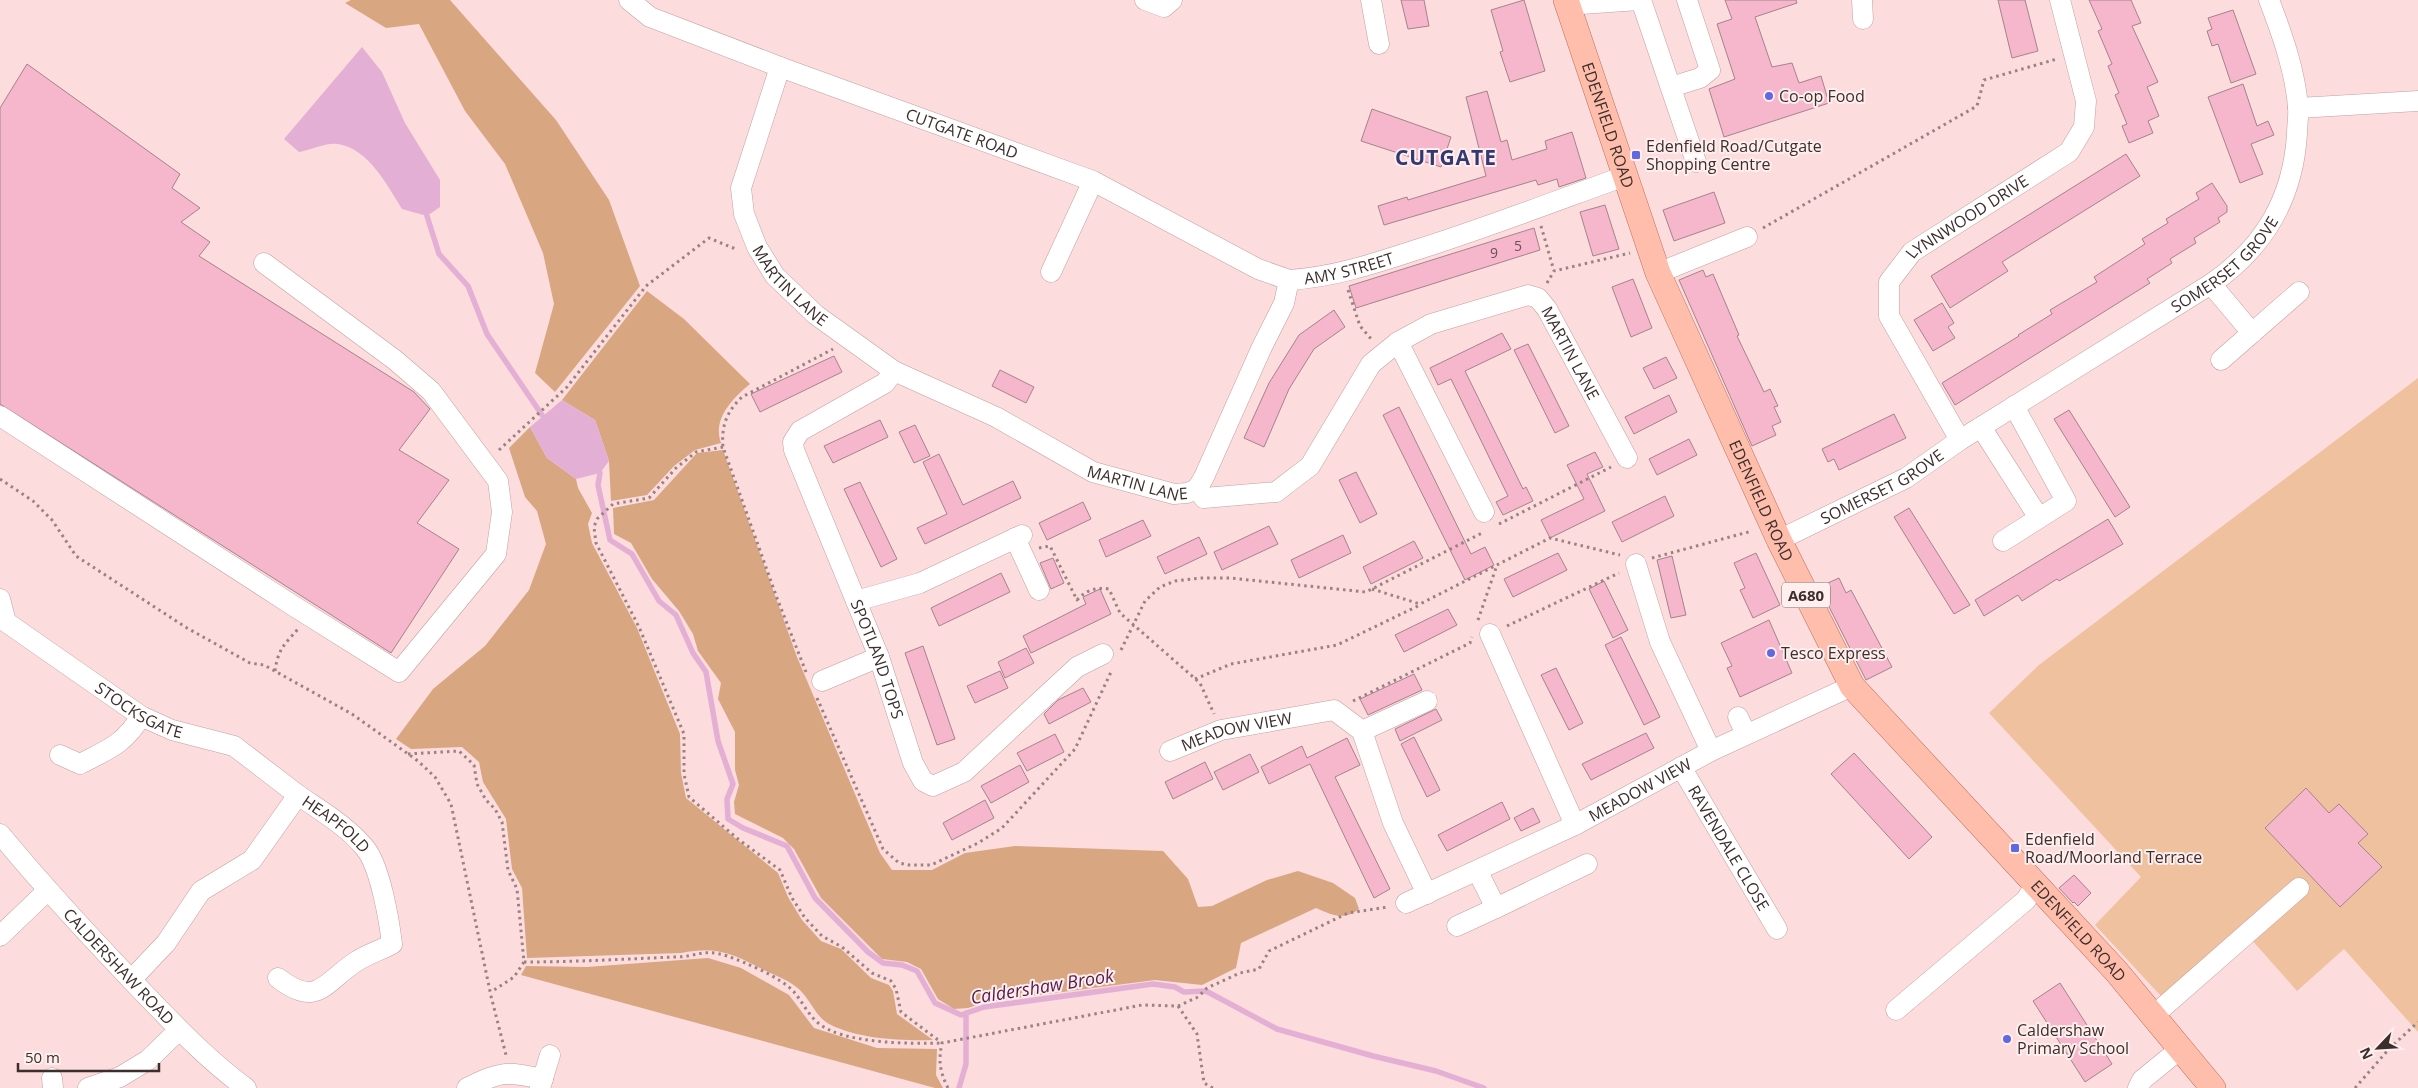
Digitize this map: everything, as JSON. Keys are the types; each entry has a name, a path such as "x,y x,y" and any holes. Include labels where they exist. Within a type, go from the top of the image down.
{"main road":[{"name":"EDENFIELD ROAD","path":"1566,2 1658,273 1775,532 1852,686 2116,971 2212,1088"}],"street":[{"name":"CUTGATE ROAD","path":"629,0 650,17 780,67 1093,181 1258,269 1289,280"},
{"path":"1145,0 1164,7 1172,0"},
{"path":"1371,0 1379,44"},
{"path":"1566,2 1640,0 1696,162"},
{"path":"1671,87 1700,78 1710,70 1687,0"},
{"name":"LYNNWOOD DRIVE","path":"1960,440 1889,316 1889,282 1912,252 2069,152 2084,127 2086,101 2060,0"},
{"name":"SOMERSET GROVE","path":"1775,532 1906,478 1960,440 2227,273 2265,232 2278,210 2289,184 2296,149 2298,108 2285,44 2269,0"},
{"name":"MARTIN LANE","path":"780,67 741,188 744,214 757,247 774,276 816,315 894,371 996,417 1093,472 1174,494 1186,493 1197,489 1204,498 1276,492 1310,466 1371,364 1391,348 1431,324 1528,295 1538,298 1547,309 1627,458"},
{"path":"2298,108 2418,101"},
{"name":"AMY STREET","path":"1197,489 1284,303 1289,280 1319,278 1343,272 1465,234 1625,176"},
{"path":"1051,272 1093,181"},
{"path":"1658,273 1747,237"},
{"path":"0,416 399,672 496,554 502,512 498,482 431,391 395,360 264,263"},
{"path":"2211,284 2252,333"},
{"path":"2221,360 2299,292"},
{"path":"1391,348 1488,523"},
{"name":"SPOTLAND TOPS","path":"894,371 885,383 800,430 793,442 794,450 880,657 913,763 923,781 933,786 964,772 1077,667 1111,660"},
{"path":"2003,541 2066,501 2014,406"},
{"path":"1981,427 2039,518"},
{"path":"856,601 920,583 1019,542 1039,590"},
{"path":"1640,563 1660,642 1711,751"},
{"name":"STOCKSGATE","path":"0,599 3,625 141,716 172,730 234,746 298,795"},
{"path":"1480,631 1576,826"},
{"path":"815,684 880,657"},
{"name":"MEADOW VIEW","path":"1406,904 1576,826 1711,751 1742,726 1852,686"},
{"path":"1362,731 1427,701"},
{"path":"1334,710 1362,731 1393,823 1427,894"},
{"name":"MEADOW VIEW","path":"1170,750 1221,730 1334,710"},
{"path":"60,755 81,771 132,732 141,716"},
{"name":"RAVENDALE CLOSE","path":"1681,767 1777,929"},
{"name":"HEAPFOLD","path":"132,980 166,943 201,891 252,860 298,795 341,826 366,849 379,880 397,946 358,960 330,983 301,1000 293,990 278,978"},
{"name":"CALDERSHAW ROAD","path":"0,834 47,891 179,1030 224,1072 246,1088"},
{"path":"1457,926 1587,864"},
{"path":"1478,872 1496,908"},
{"path":"1896,1010 2026,900 2035,885"},
{"path":"2153,1016 2299,888"},
{"path":"0,936 47,891"},
{"path":"88,1088 120,1077 148,1060 179,1030"},
{"path":"2138,1088 2142,1080 2180,1049"},
{"path":"467,1088 495,1074 511,1072 541,1083 550,1055"}],"path":[{"path":"1747,237 1977,106 1984,80 2075,54"},
{"path":"1536,208 1554,271"},
{"path":"484,463 567,387 646,286 709,238 747,253 757,247"},
{"path":"1538,298 1554,271 1650,248"},
{"path":"1343,272 1360,326 1391,348"},
{"path":"851,340 742,397 733,405 727,416 723,428 723,446 777,598 815,684 883,849 898,863 909,865 932,865 978,843 1002,828 1076,749 1111,660 1144,601 1160,587 1174,581 1200,578 1230,578 1356,592 1372,589 1488,523 1627,458"},
{"path":"723,446 696,452 676,468 649,498 613,504 597,519 594,526 596,543 640,627 684,734 684,774 689,797 738,839 780,870 792,898 804,918 822,936 842,947 872,973 891,981 896,989 901,1012 942,1043"},
{"path":"0,479 32,501 52,520 76,556 187,628 250,663 264,665 352,714 408,754 436,778 451,804 491,992 511,1072"},
{"path":"1470,643 1480,631 1640,563 1775,532"},
{"path":"1195,679 1231,664 1337,645 1550,538 1640,563"},
{"path":"1019,542 1050,546 1077,600 1097,587 1109,589 1120,613 1200,683 1221,730"},
{"path":"1334,710 1470,643 1480,631 1497,565"},
{"path":"1372,589 1420,604"},
{"path":"275,671 277,657 282,645 309,616"},
{"path":"408,754 459,751 474,765 477,784 502,822 508,870 517,889 524,962 514,977 491,992"},
{"path":"524,962 595,962 681,957 699,952 728,956 766,974 792,990 818,1023 834,1030 869,1040 892,1043 942,1043 1142,1005 1178,1006 1198,997 1207,988 1240,973 1259,969 1269,951 1348,914 1406,904"},
{"path":"1178,1006 1197,1034 1204,1083 1212,1088"},
{"path":"2355,1088 2389,1049 2418,1022"},
{"path":"942,1043 939,1057 940,1073 948,1088"}],"shaded area":[{"path":"351,0 450,0 556,120 609,200 640,286 555,392 535,373 554,304 543,253 505,164 465,111 419,24 386,28 345,3"},
{"path":"362,47 382,72 405,123 440,180 440,207 427,216 402,209 376,169 368,160 349,147 329,144 299,152 284,139"},
{"path":"647,291 684,319 750,384 731,402 722,417 719,426 721,443 695,450 674,466 647,495 611,501 609,461 595,420 562,400"},
{"path":"2418,378 2418,1032 2344,949 2297,991 2251,939 2174,1010 2095,925 2141,877 1989,713 2039,665"},
{"path":"562,400 595,420 609,461 600,473 576,479 547,458 530,427"},
{"path":"530,427 547,458 576,479 578,488 592,513 588,524 592,543 637,628 680,734 681,773 686,798 778,873 788,897 802,920 821,941 841,949 871,978 889,985 893,991 897,1014 933,1040 881,1038 842,1030 820,1017 805,995 792,984 736,956 717,951 527,958 522,888 512,869 506,819 483,782 479,762 462,747 411,749 396,739 433,689 485,646 529,590 546,544 537,511 525,497 509,448"},
{"path":"723,450 797,657 880,853 892,870 932,870 965,853 1015,846 1163,851 1188,879 1198,907 1212,906 1267,880 1298,871 1333,883 1355,898 1359,909 1348,915 1338,916 1316,908 1241,943 1236,968 1202,985 1155,980 986,1002 968,1008 954,1009 938,999 921,969 907,962 882,959 821,898 794,849 783,838 735,814 734,802 739,785 735,770 735,732 718,699 721,683 698,651 693,634 679,611 652,579 631,543 614,534 613,508 654,500 697,453"},
{"path":"708,958 741,968 789,995 814,1028 877,1048 937,1049 936,1075 943,1088 935,1088 521,975 526,966 587,967"}],"building":[{"path":"1401,0 1424,0 1429,26 1408,29"},
{"path":"1524,0 1545,71 1510,82 1500,52 1503,51 1491,10"},
{"name":"Co-op Food","path":"1725,0 1796,0 1797,3 1755,17 1772,67 1792,63 1799,83 1821,76 1829,103 1724,137 1709,89 1735,79 1717,24 1732,19"},
{"path":"1998,0 2025,0 2038,51 2012,58"},
{"path":"2089,0 2131,0 2141,23 2132,26 2158,82 2147,87 2159,116 2148,121 2153,133 2129,143 2122,126 2127,124 2115,95 2119,93 2108,66 2112,64 2098,31 2102,29"},
{"path":"2233,10 2256,74 2231,83 2218,44 2212,46 2207,31 2212,29 2208,18"},
{"path":"27,64 180,174 172,188 200,208 181,222 210,242 199,256 414,392 430,409 399,450 449,480 417,523 459,549 391,653 0,404 0,108"},
{"path":"2243,84 2257,126 2268,121 2274,135 2251,144 2263,174 2240,183 2208,97"},
{"path":"1487,91 1501,142 1507,140 1512,160 1547,149 1545,141 1572,132 1586,178 1559,187 1557,179 1538,185 1536,180 1384,225 1378,206 1407,197 1408,200 1486,176 1466,97"},
{"path":"1372,109 1451,137 1441,167 1361,141"},
{"path":"2126,154 2140,176 2002,262 2008,271 1950,308 1931,276"},
{"path":"2212,183 2227,206 2227,212 2218,218 2220,222 2194,238 2196,243 2170,259 2172,263 2147,279 2150,283 1955,405 1942,383 2019,336 2052,314 2050,310 2097,282 2094,277 2145,244 2142,239 2168,223 2166,219 2199,199 2196,193"},
{"path":"1714,192 1725,223 1674,241 1663,210"},
{"path":"1605,205 1619,249 1593,256 1580,212"},
{"path":"1534,228 1540,250 1356,308 1349,286"},
{"path":"1703,270 1706,277 1713,274 1739,335 1737,336 1764,392 1770,389 1778,406 1774,407 1781,422 1772,426 1776,435 1752,446 1679,280"},
{"path":"1633,279 1652,328 1631,337 1612,287"},
{"path":"1942,303 1954,323 1948,327 1955,338 1933,351 1914,320"},
{"path":"1334,310 1345,327 1314,349 1289,389 1264,447 1244,438 1269,383 1299,335"},
{"path":"1502,333 1511,349 1465,371 1523,489 1526,487 1533,501 1503,515 1496,502 1508,496 1451,379 1438,385 1430,368"},
{"path":"1528,344 1569,426 1555,433 1514,350"},
{"path":"834,356 842,372 760,412 751,394"},
{"path":"1666,357 1677,378 1654,389 1643,368"},
{"path":"1000,370 1034,387 1026,403 992,386"},
{"path":"1669,395 1677,412 1634,434 1625,417"},
{"path":"1399,407 1471,554 1485,547 1494,565 1465,580 1383,415"},
{"path":"2069,410 2130,507 2115,517 2054,419"},
{"path":"1894,414 1906,438 1839,470 1834,459 1828,462 1822,449"},
{"path":"880,420 888,437 833,463 824,446"},
{"path":"915,425 930,456 914,463 899,432"},
{"path":"1689,439 1697,455 1657,475 1649,459"},
{"path":"1595,452 1603,467 1587,474 1605,511 1550,538 1541,520 1584,499 1567,465"},
{"path":"939,454 963,505 1013,481 1021,498 925,544 917,528 947,514 923,462"},
{"path":"1356,472 1377,514 1360,523 1339,480"},
{"path":"860,482 897,559 881,567 844,489"},
{"path":"1665,496 1674,516 1622,542 1612,522"},
{"path":"1083,502 1091,519 1047,540 1039,523"},
{"path":"1909,508 1970,605 1954,614 1894,517"},
{"path":"2108,519 2123,544 2059,581 2057,579 2022,601 2018,595 1984,616 1975,600"},
{"path":"1143,520 1151,536 1106,557 1099,540"},
{"path":"1269,526 1278,544 1222,570 1214,552"},
{"path":"1343,535 1351,553 1299,578 1291,560"},
{"path":"1199,537 1207,554 1165,574 1157,557"},
{"path":"1414,541 1423,558 1371,584 1363,567"},
{"path":"1558,553 1567,570 1513,597 1504,579"},
{"path":"1756,553 1780,605 1753,618 1740,590 1745,588 1734,563"},
{"path":"1672,556 1686,615 1671,618 1657,560"},
{"path":"1053,558 1064,583 1051,589 1040,563"},
{"path":"1001,573 1010,592 939,626 931,608"},
{"path":"1839,578 1846,593 1851,590 1892,667 1866,680 1819,587"},
{"path":"1604,581 1628,630 1613,638 1589,589"},
{"path":"1100,589 1111,614 1031,653 1023,636 1086,604 1083,597"},
{"path":"1448,609 1457,625 1404,652 1395,635"},
{"path":"1769,620 1792,673 1740,697 1727,668 1732,666 1721,643"},
{"path":"1621,637 1660,717 1644,725 1605,645"},
{"path":"923,646 955,739 937,745 905,653"},
{"path":"1026,648 1034,663 1005,678 998,662"},
{"path":"1556,668 1583,723 1569,730 1541,675"},
{"path":"1000,671 1008,688 975,703 967,686"},
{"path":"1414,674 1422,690 1368,715 1360,699"},
{"path":"1083,688 1091,702 1049,724 1044,714 1058,700"},
{"path":"1436,709 1442,720 1400,741 1395,729"},
{"path":"1646,733 1654,748 1591,780 1582,764"},
{"path":"1055,734 1064,752 1027,771 1017,753"},
{"path":"1414,737 1440,790 1427,797 1401,744"},
{"path":"1347,738 1360,765 1335,777 1390,889 1374,898 1310,764 1269,784 1261,767 1302,746 1307,758"},
{"path":"1854,753 1932,837 1909,859 1831,774"},
{"path":"1250,754 1259,772 1223,790 1214,772"},
{"path":"1205,762 1213,779 1173,799 1165,782"},
{"path":"1020,765 1029,782 991,803 981,786"},
{"path":"2306,788 2329,813 2339,804 2368,834 2358,843 2382,867 2340,907 2265,828"},
{"path":"985,800 994,818 952,840 943,823"},
{"path":"1502,802 1510,819 1447,851 1438,835"},
{"path":"1533,808 1540,822 1521,831 1514,818"},
{"path":"2074,875 2091,893 2078,906 2059,888"},
{"path":"2060,983 2112,1064 2085,1082 2033,1001"}],"waterway":[{"path":"427,216 439,254 468,286 487,334 542,415"},
{"name":"Caldershaw Brook","path":"600,473 598,485 610,540 632,554 659,601 676,615 693,653 706,672 718,741 733,784 727,799 728,819 743,828 787,846 815,898 868,952 883,963 902,965 917,971 935,1003 961,1015 984,1007 1153,984 1175,987 1184,992 1206,991 1277,1029 1373,1056 1436,1071 1484,1088"},
{"path":"959,1088 966,1064 966,1013"}],"place":[{"name":"Co-op Food","path":"1769,96"},
{"name":"Edenfield Road/Cutgate Shopping Centre","path":"1636,155"},
{"name":"Tesco Express","path":"1771,653"},
{"name":"Edenfield Road/Moorland Terrace","path":"2015,848"},
{"name":"Caldershaw Primary School","path":"2007,1039"}],"district":[{"name":"CUTGATE","path":"1446,157"}]}
